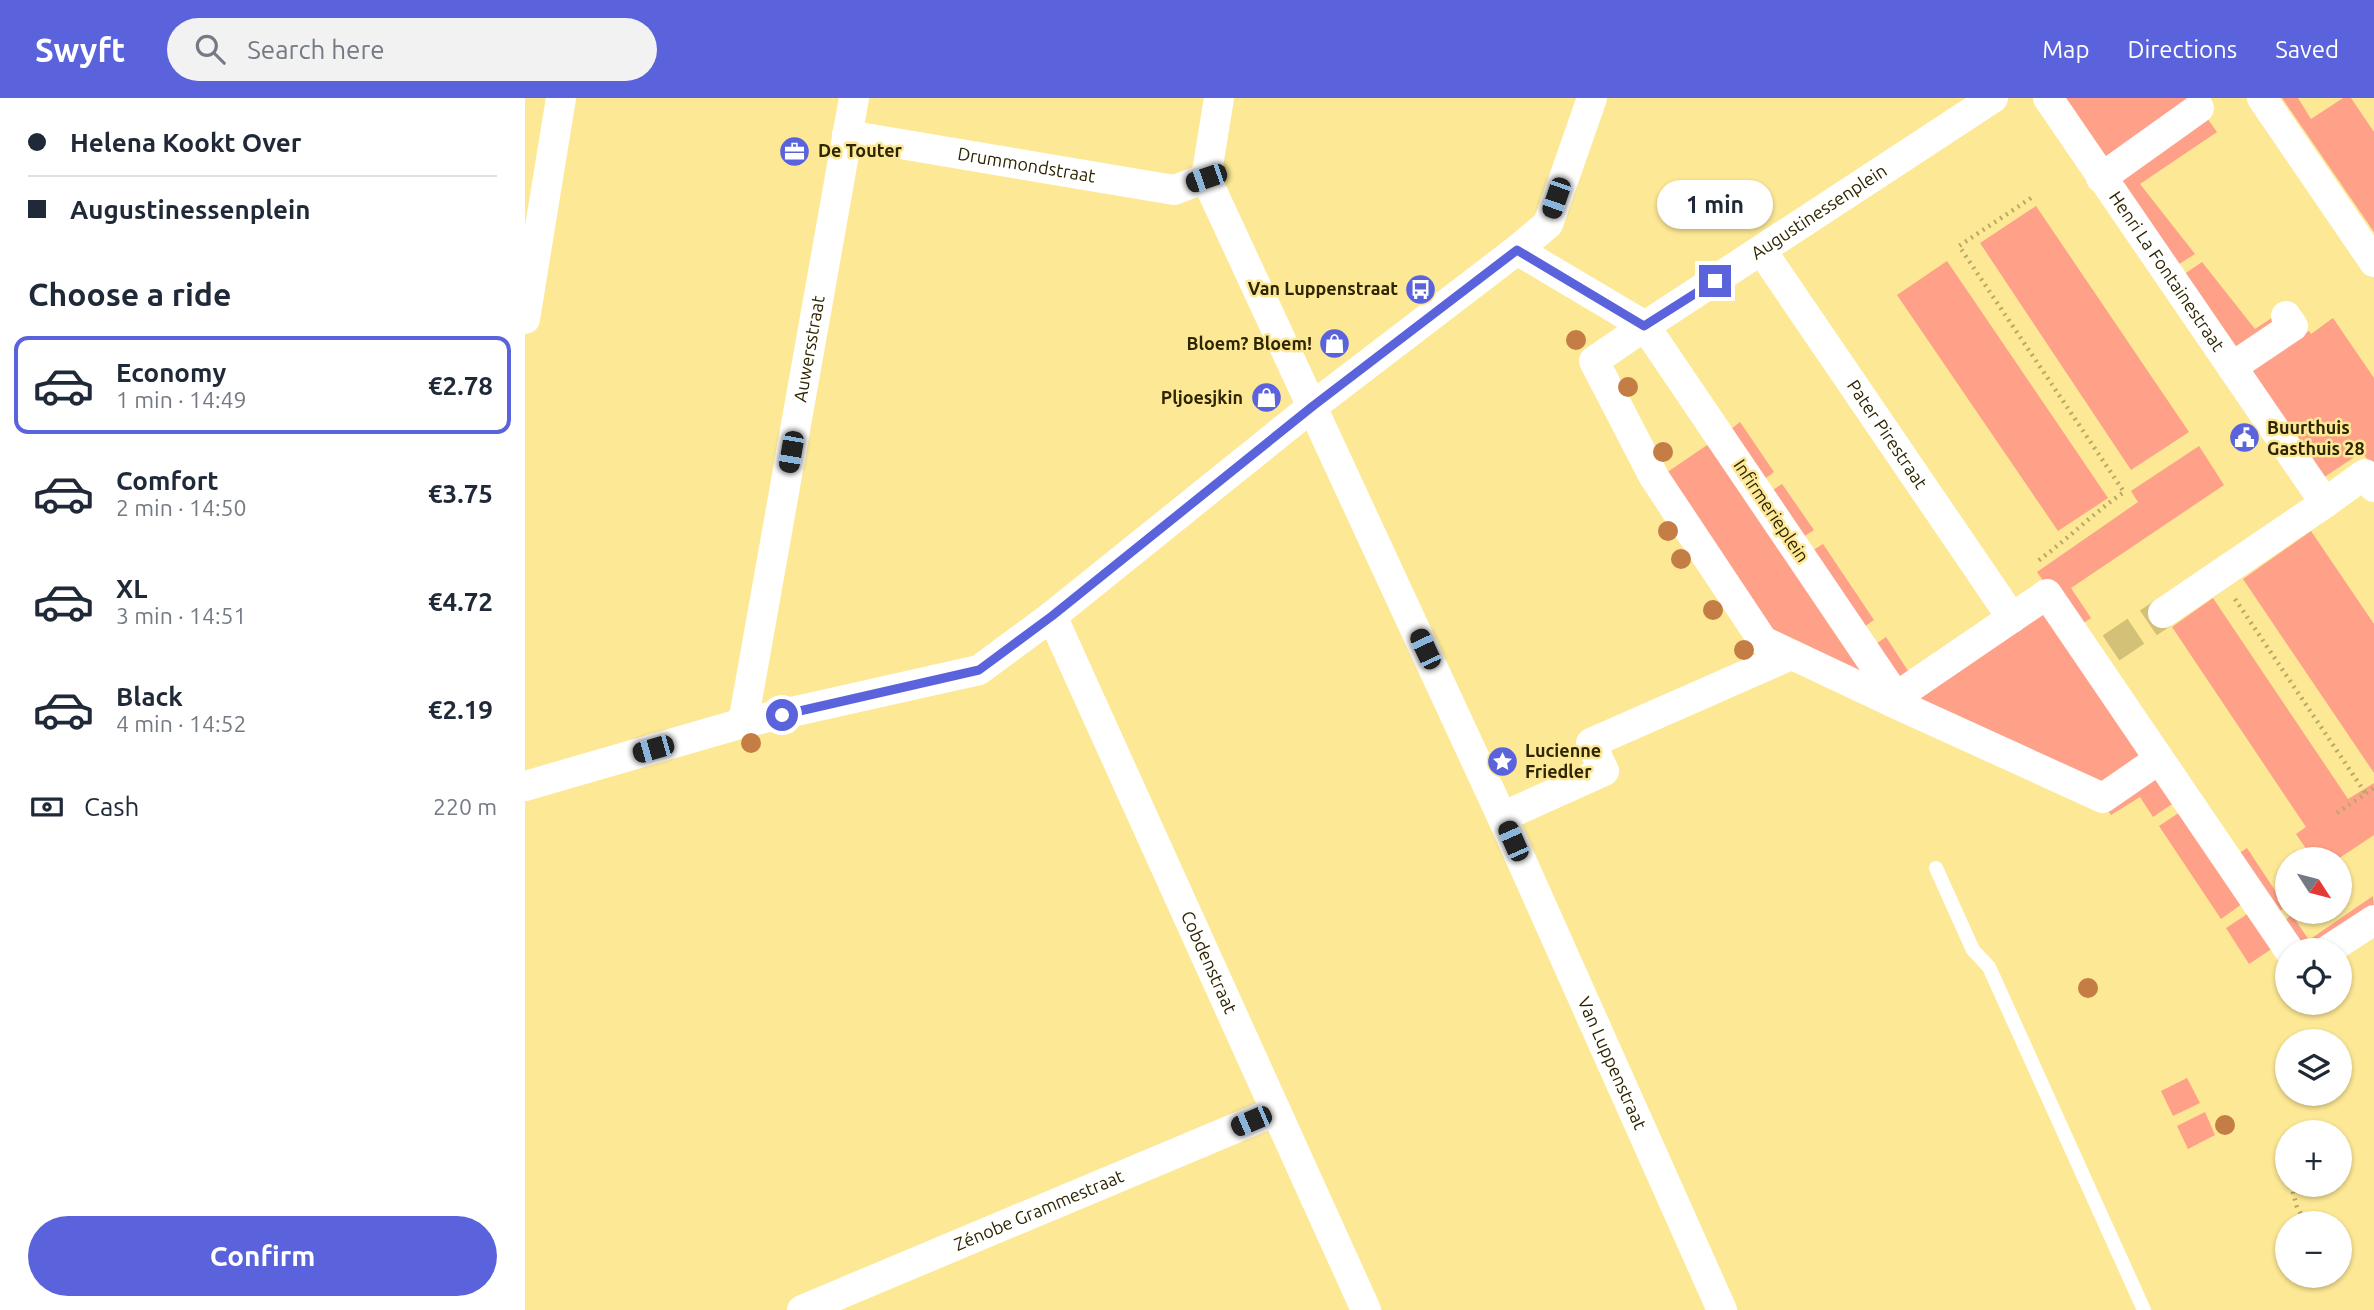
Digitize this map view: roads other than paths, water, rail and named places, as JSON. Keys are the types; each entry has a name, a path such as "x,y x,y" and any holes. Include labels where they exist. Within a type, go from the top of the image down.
{"street":[{"path":"525,319 561,98"},
{"name":"Auwersstraat","path":"743,723 854,98"},
{"path":"1206,178 1219,98"},
{"path":"525,786 743,723 979,670 1052,616 1313,406 1517,250 1548,223 1592,98"},
{"name":"Augustinessenplein","path":"1644,326 1993,98"},
{"name":"Henri La Fontainestraat","path":"2048,98 2325,503"},
{"path":"2262,98 2374,262"},
{"name":"Henri La Fontainestraat","path":"2101,177 2199,108"},
{"name":"Drummondstraat","path":"847,135 1174,190 1206,178"},
{"name":"Van Luppenstraat","path":"1206,178 1502,817 1723,1310"},
{"name":"Infirmerieplein","path":"1517,250 1644,326 1893,699"},
{"name":"Pater Pirestraat","path":"1762,251 2013,618"},
{"name":"Henri La Fontainestraat","path":"2232,368 2293,326 2286,316"},
{"path":"1644,326 1594,361 1654,477 1763,640 2103,798 2158,760"},
{"path":"2163,613 2365,474 2374,487"},
{"path":"1893,699 2047,594 2102,654 2158,760 2281,938"},
{"name":"Cobdenstraat","path":"1052,616 1366,1310"},
{"path":"1502,817 1604,771 1591,743 1791,655"},
{"path":"2346,938 2374,920"},
{"name":"Zénobe Grammestraat","path":"801,1310 1276,1111"}],"lane":[{"path":"1936,868 1973,950 1989,967 2144,1310"}],"tunnel":[{"path":"2111,648 2163,613"}],"place":[{"name":"De Touter","path":"795,151"},
{"name":"Van Luppenstraat","path":"1421,289"},
{"name":"Bloem? Bloem!","path":"1335,344"},
{"name":"Pljoesjkin","path":"1266,398"},
{"name":"Buurthuis Gasthuis 28","path":"2244,438"},
{"name":"Lucienne Friedler","path":"1502,761"}]}
